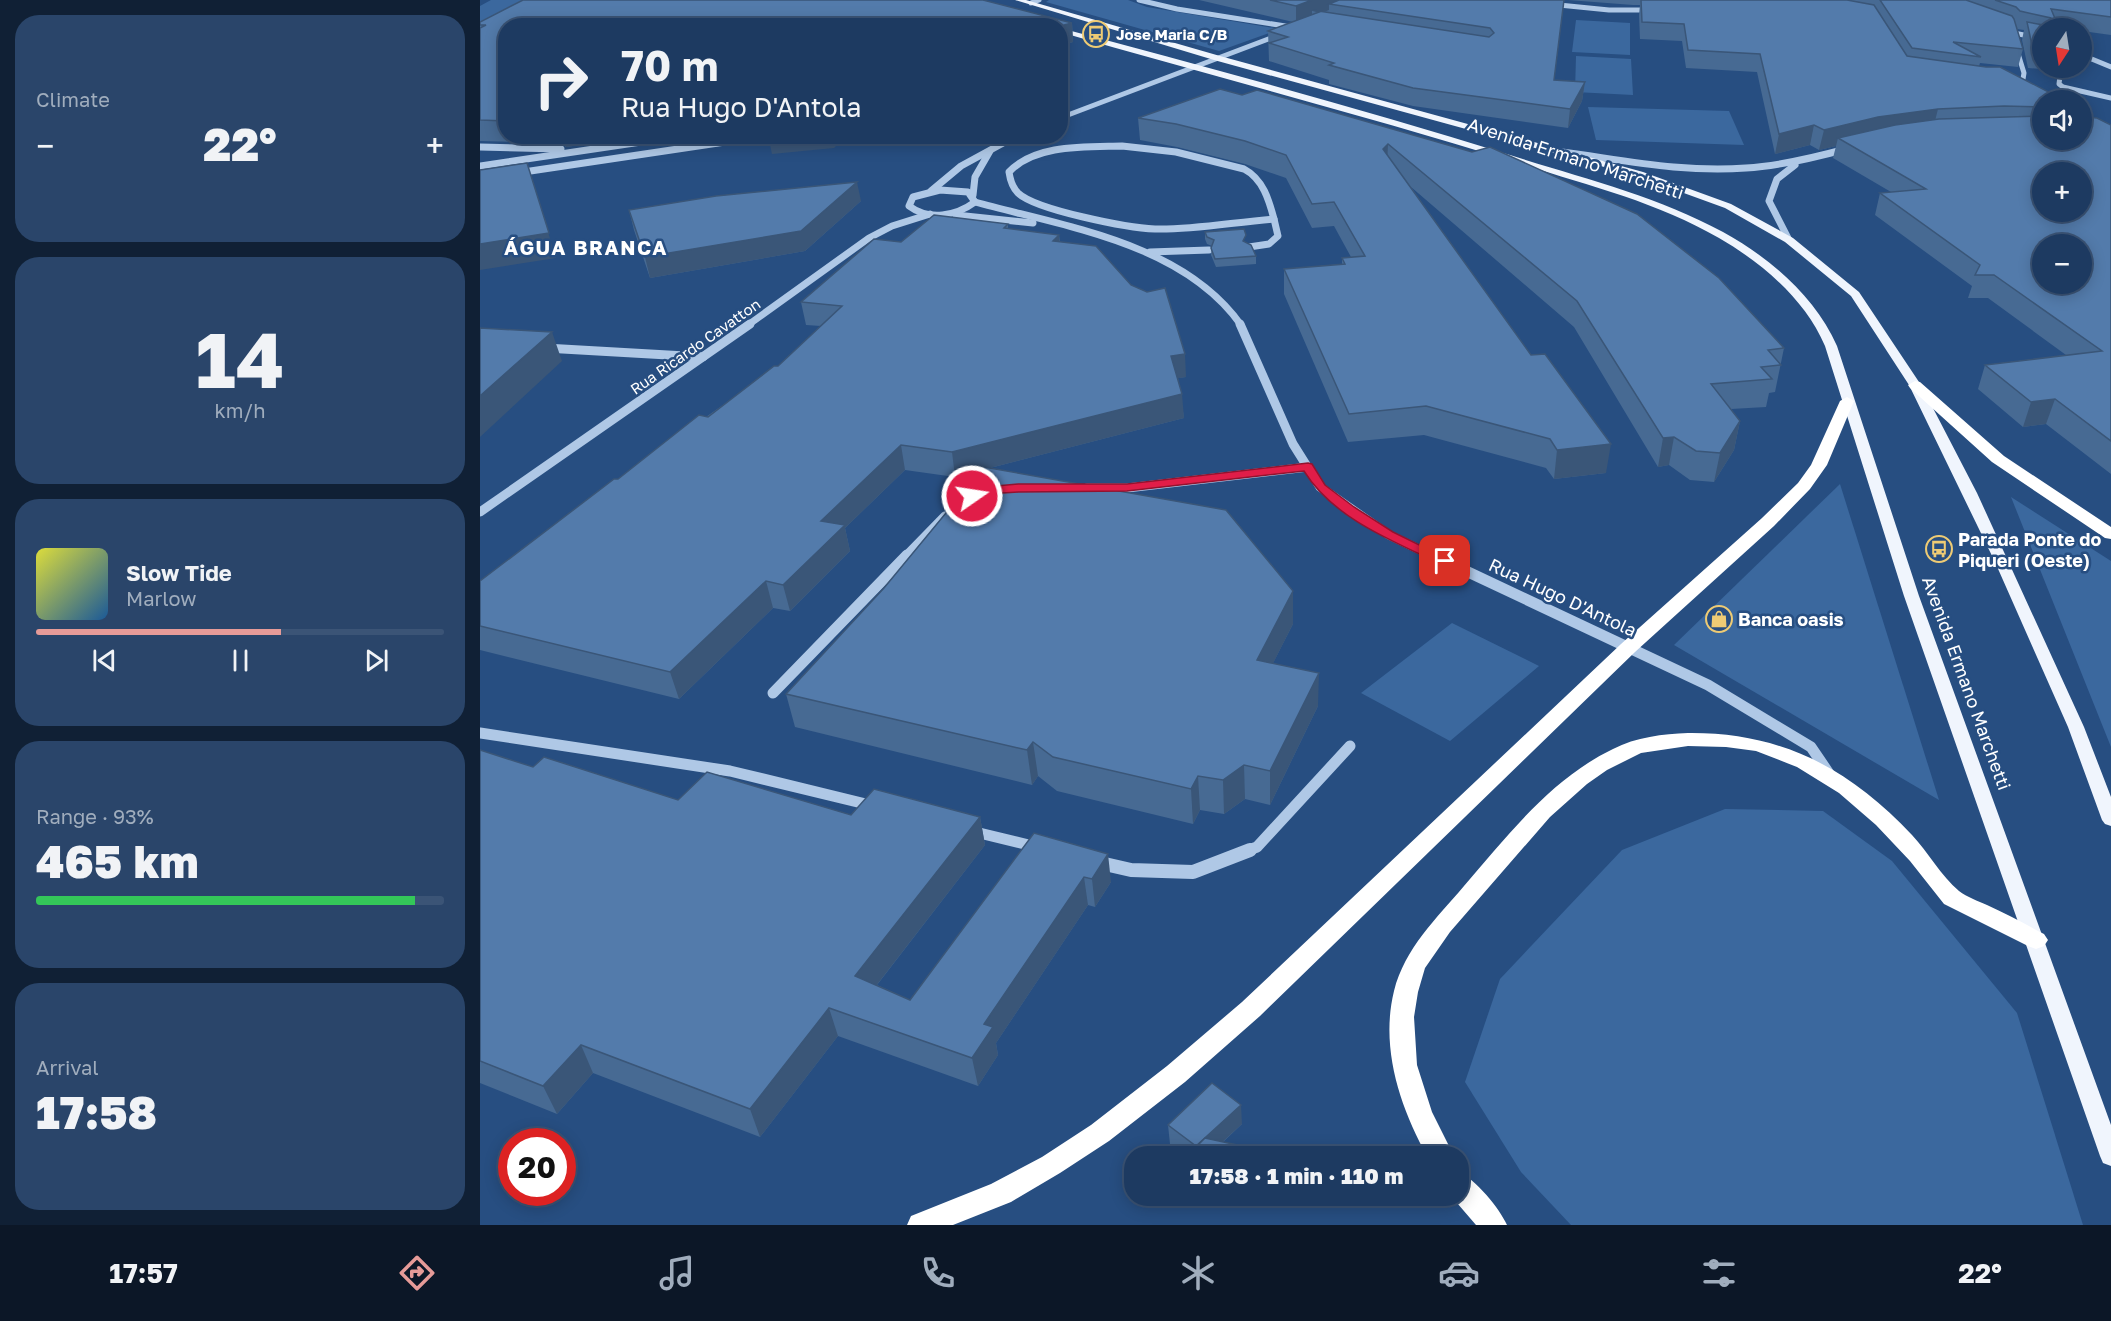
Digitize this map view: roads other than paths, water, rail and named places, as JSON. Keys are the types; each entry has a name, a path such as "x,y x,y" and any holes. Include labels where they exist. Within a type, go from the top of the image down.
{"highway":[{"path":"1916,385 1973,439 1998,459 2111,534"},
{"path":"921,1225 1001,1193 1051,1165 1100,1133 1176,1074 1251,1009 1628,648 1768,522 1804,486 1819,465 1847,401"},
{"path":"1435,1146 1427,1133 1409,1089 1401,1053 1403,1010 1414,967 1430,942 1527,827 1579,781 1623,752 1670,740 1706,738 1757,745 1793,757 1830,775 1878,815 1917,854 1952,897 2036,940"},
{"path":"1469,1197 1493,1225"}],"main road":[{"name":"Avenida Ermano Marchetti","path":"1018,0 1684,188 1728,206 1789,240 1855,294 1916,385 1970,493 2076,727 2111,820"},
{"name":"Avenida Ermano Marchetti","path":"1068,32 1494,152 1651,202 1708,227 1748,252 1786,284 1825,333 1836,360 1847,401 1920,620 2036,940 2111,1156"}],"street":[{"path":"1031,3 1039,0"},
{"path":"1139,0 1177,9 1299,28"},
{"path":"1544,4 1609,10 1661,10"},
{"path":"1068,115 1305,26"},
{"path":"1999,81 2023,80 2024,73 2012,31 2032,36"},
{"path":"2092,59 2111,67"},
{"path":"2060,78 2060,84 2063,87 2111,98"},
{"path":"480,166 631,144"},
{"path":"503,176 710,144"},
{"path":"930,214 920,213 909,206 913,197 931,191 951,171 1001,144"},
{"path":"480,147 592,150"},
{"path":"1249,247 1269,244 1277,239 1274,219 1268,199 1250,173 1240,168 1169,150 1125,147 1043,154 1027,158 1009,171 1009,178 1018,194 1035,202 1131,226 1167,228 1274,219"},
{"path":"1551,150 1668,166 1716,169 1756,168 1806,160 1858,147"},
{"path":"947,214 965,209 974,199 975,177 980,164 992,148"},
{"path":"1789,240 1769,201 1770,190 1773,182 1782,172 1806,160"},
{"name":"Rua Hugo D'Antola","path":"931,191 960,190 974,199 1075,228 1147,252 1180,269 1227,305 1244,329 1293,444 1320,487 1389,535 1539,608 1708,686 1811,747 1830,775"},
{"name":"Rua Ricardo Cavatton","path":"480,512 704,357 869,238 892,226 930,214 947,214"},
{"name":"Rua Hugo D'Antola","path":"947,214 1075,228"},
{"path":"1147,252 1209,250"},
{"path":"539,347 704,357"},
{"path":"1072,488 1127,488 1308,467"},
{"path":"773,693 951,509"},
{"path":"480,733 730,771 891,810"},
{"path":"1086,859 1131,870 1193,872 1257,847 1350,746"},
{"path":"959,828 1051,850"}],"place":[{"name":"Jose Maria C/B","path":"1096,34"},
{"name":"Parada Ponte do Piqueri (Oeste)","path":"1939,549"},
{"name":"Banca oasis","path":"1719,619"}],"district":[{"name":"ÁGUA BRANCA","path":"586,247"}]}
